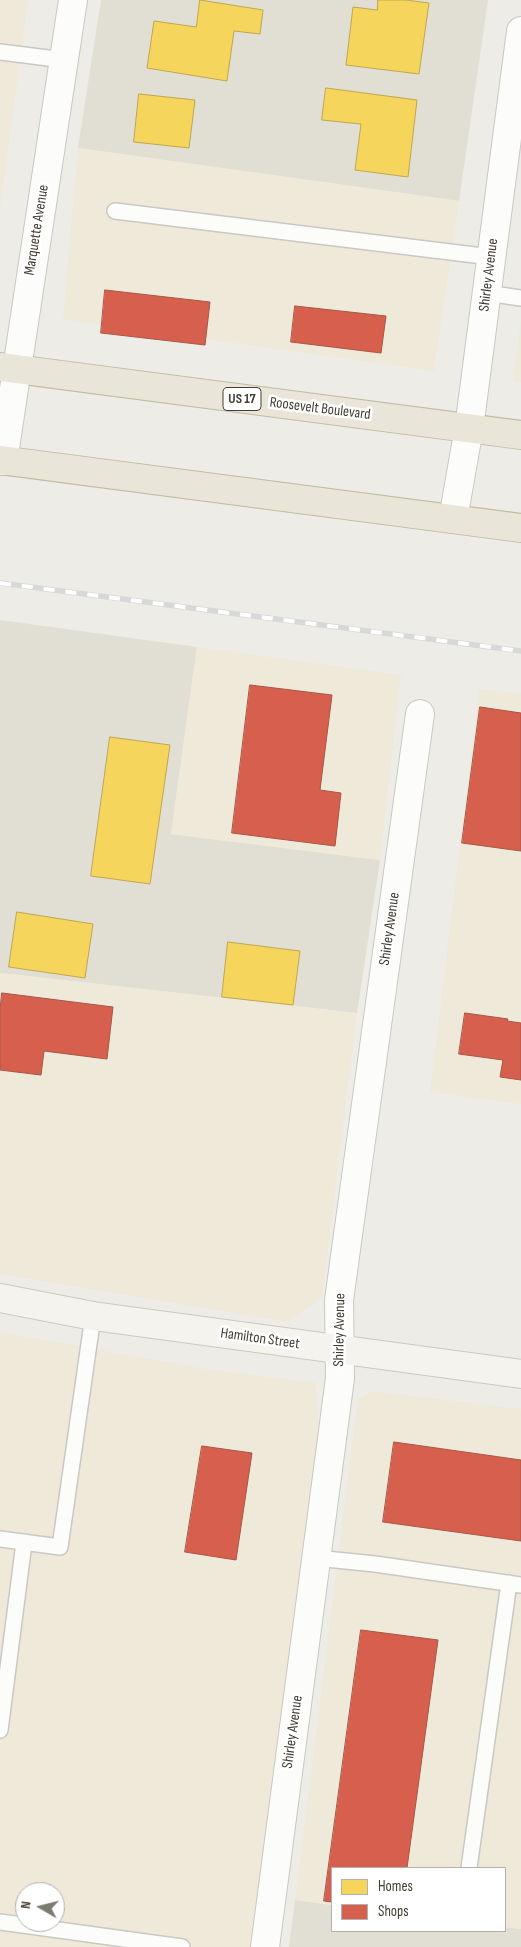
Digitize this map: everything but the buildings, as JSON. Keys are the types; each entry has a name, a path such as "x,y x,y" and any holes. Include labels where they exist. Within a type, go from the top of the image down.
{"highway":[{"name":"Roosevelt Boulevard","path":"8,368 521,435"},
{"path":"2,460 521,528"}],"street":[{"name":"Marquette Avenue","path":"2,460 8,368 64,60 73,0"},
{"name":"Shirley Avenue","path":"453,519 469,428 521,31"},
{"name":"Shirley Avenue","path":"264,1947 340,1378 339,1300 420,714"},
{"name":"Hamilton Street","path":"0,1298 93,1316 521,1374"}],"lane":[{"path":"0,52 64,60"},
{"path":"115,211 491,257"},
{"path":"487,293 521,298"},
{"path":"0,1539 60,1547 93,1316"},
{"path":"0,1730 24,1543"},
{"path":"316,1558 375,1564 515,1584 469,1867"},
{"path":"0,1922 182,1947"}],"shaded area":[{"path":"0,0 28,0 0,211"},
{"path":"101,0 488,0 459,201 78,148"},
{"path":"78,148 459,201 434,371 63,319"},
{"path":"521,321 521,383 513,381"},
{"path":"0,620 197,647 171,834 380,860 357,1013 0,973"},
{"path":"197,647 401,675 380,860 171,834"},
{"path":"479,689 521,694 521,1104 430,1092"},
{"path":"0,973 357,1013 322,1297 289,1322 0,1274"},
{"path":"0,1332 205,1369 316,1383 319,1446 251,1947 0,1947"},
{"path":"372,1391 521,1409 521,1929 506,1927 506,1867 331,1867 331,1905 295,1900 358,1399"},
{"path":"295,1900 331,1905 331,1932 506,1932 506,1927 521,1929 521,1947 289,1947"}],"railway":[{"path":"0,583 521,651"}]}
